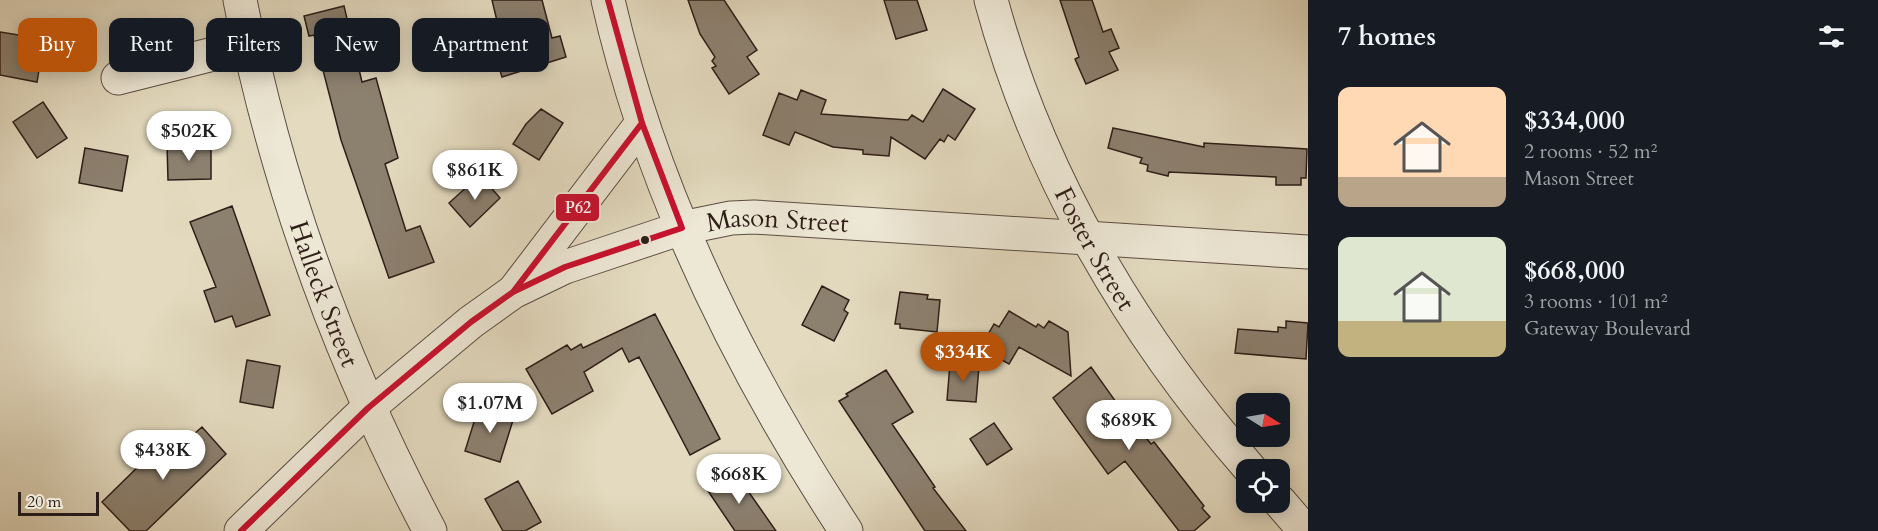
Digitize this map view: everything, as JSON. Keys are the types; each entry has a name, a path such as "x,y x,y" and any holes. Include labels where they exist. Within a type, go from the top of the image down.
{"street":[{"name":"Halleck Street","path":"240,0 244,18"},
{"path":"608,0 642,123 682,228 774,413 846,531"},
{"name":"Foster Street","path":"991,0 1008,60 1026,108 1064,194 1115,285 1168,364 1242,459"},
{"path":"118,78 206,56"},
{"name":"Halleck Street","path":"256,72 296,215 368,408 430,531"},
{"path":"513,292 642,123"},
{"name":"Mason Street","path":"241,531 368,408 471,322 513,292 565,267 682,228 731,218 754,217 1308,252"},
{"path":"1289,513 1305,531"}],"building":[{"path":"492,0 542,0 547,18 496,18"},
{"path":"688,0 724,0 757,50 747,57 759,74 729,94 712,68 716,66 712,61 715,57 700,34"},
{"path":"884,0 917,0 927,30 896,39"},
{"path":"1060,0 1092,0 1103,32 1111,29 1119,48 1109,52 1118,70 1086,84 1075,59 1079,57"},
{"path":"344,6 347,18 314,18 314,35 309,36 304,16"},
{"path":"549,27 552,38 560,36 566,57 549,62"},
{"path":"0,32 18,35 18,72 39,72 37,82 0,75"},
{"path":"324,72 360,72 362,82 376,78 398,158 385,164 406,231 420,226 434,262 389,278 341,140"},
{"path":"501,72 518,72 502,77"},
{"path":"943,89 975,109 955,140 948,135 944,142 940,139 925,159 891,137 889,156 863,154 863,150 833,147 795,132 789,145 763,135 779,93 797,100 801,90 826,100 821,114 908,120 912,115 923,122"},
{"path":"43,102 67,138 37,158 13,122"},
{"path":"541,109 563,123 539,160 513,144 526,124"},
{"path":"1113,128 1204,147 1204,143 1307,149 1306,178 1301,178 1301,185 1276,185 1276,177 1169,172 1168,176 1147,171 1148,165 1140,163 1142,158 1108,148"},
{"path":"167,144 211,144 211,179 168,180"},
{"path":"85,148 128,156 122,191 79,183"},
{"path":"480,175 500,198 470,227 449,203"},
{"path":"232,206 270,315 236,327 232,316 215,322 204,291 216,287 190,222"},
{"path":"822,286 849,300 844,310 848,313 834,341 802,325"},
{"path":"900,292 928,295 927,299 940,300 937,332 900,328 900,324 895,324"},
{"path":"1009,311 1036,327 1038,324 1044,328 1049,321 1068,332 1071,376 1019,347 1009,364 980,348 994,324 999,327"},
{"path":"655,314 720,439 690,455 639,357 629,362 622,348 584,372 593,391 552,414 526,369 567,345 571,350 581,344 583,348"},
{"path":"1286,321 1308,323 1306,359 1235,353 1238,329 1278,332 1278,327 1286,328"},
{"path":"247,360 280,366 273,408 240,402"},
{"path":"950,364 979,366 976,402 947,400"},
{"path":"1091,367 1116,402 1102,412 1128,445 1143,434 1151,444 1154,442 1204,506 1202,508 1210,517 1194,531 1179,531 1125,461 1108,474 1053,398"},
{"path":"886,370 913,412 892,424 935,487 933,488 966,531 925,531 839,401 848,396 846,394"},
{"path":"479,406 514,417 500,462 465,451"},
{"path":"994,423 1012,449 987,465 970,439"},
{"path":"202,427 226,454 146,531 130,531 102,502 143,462 145,465 173,440 179,447"},
{"path":"734,471 776,531 735,531 706,488"},
{"path":"518,481 541,522 525,531 503,531 485,499"}],"transit line":[{"name":"P62","path":"241,531 368,408 471,322 513,292 565,267 682,228 642,123 608,0"},
{"name":"P62","path":"513,292 642,123"}]}
